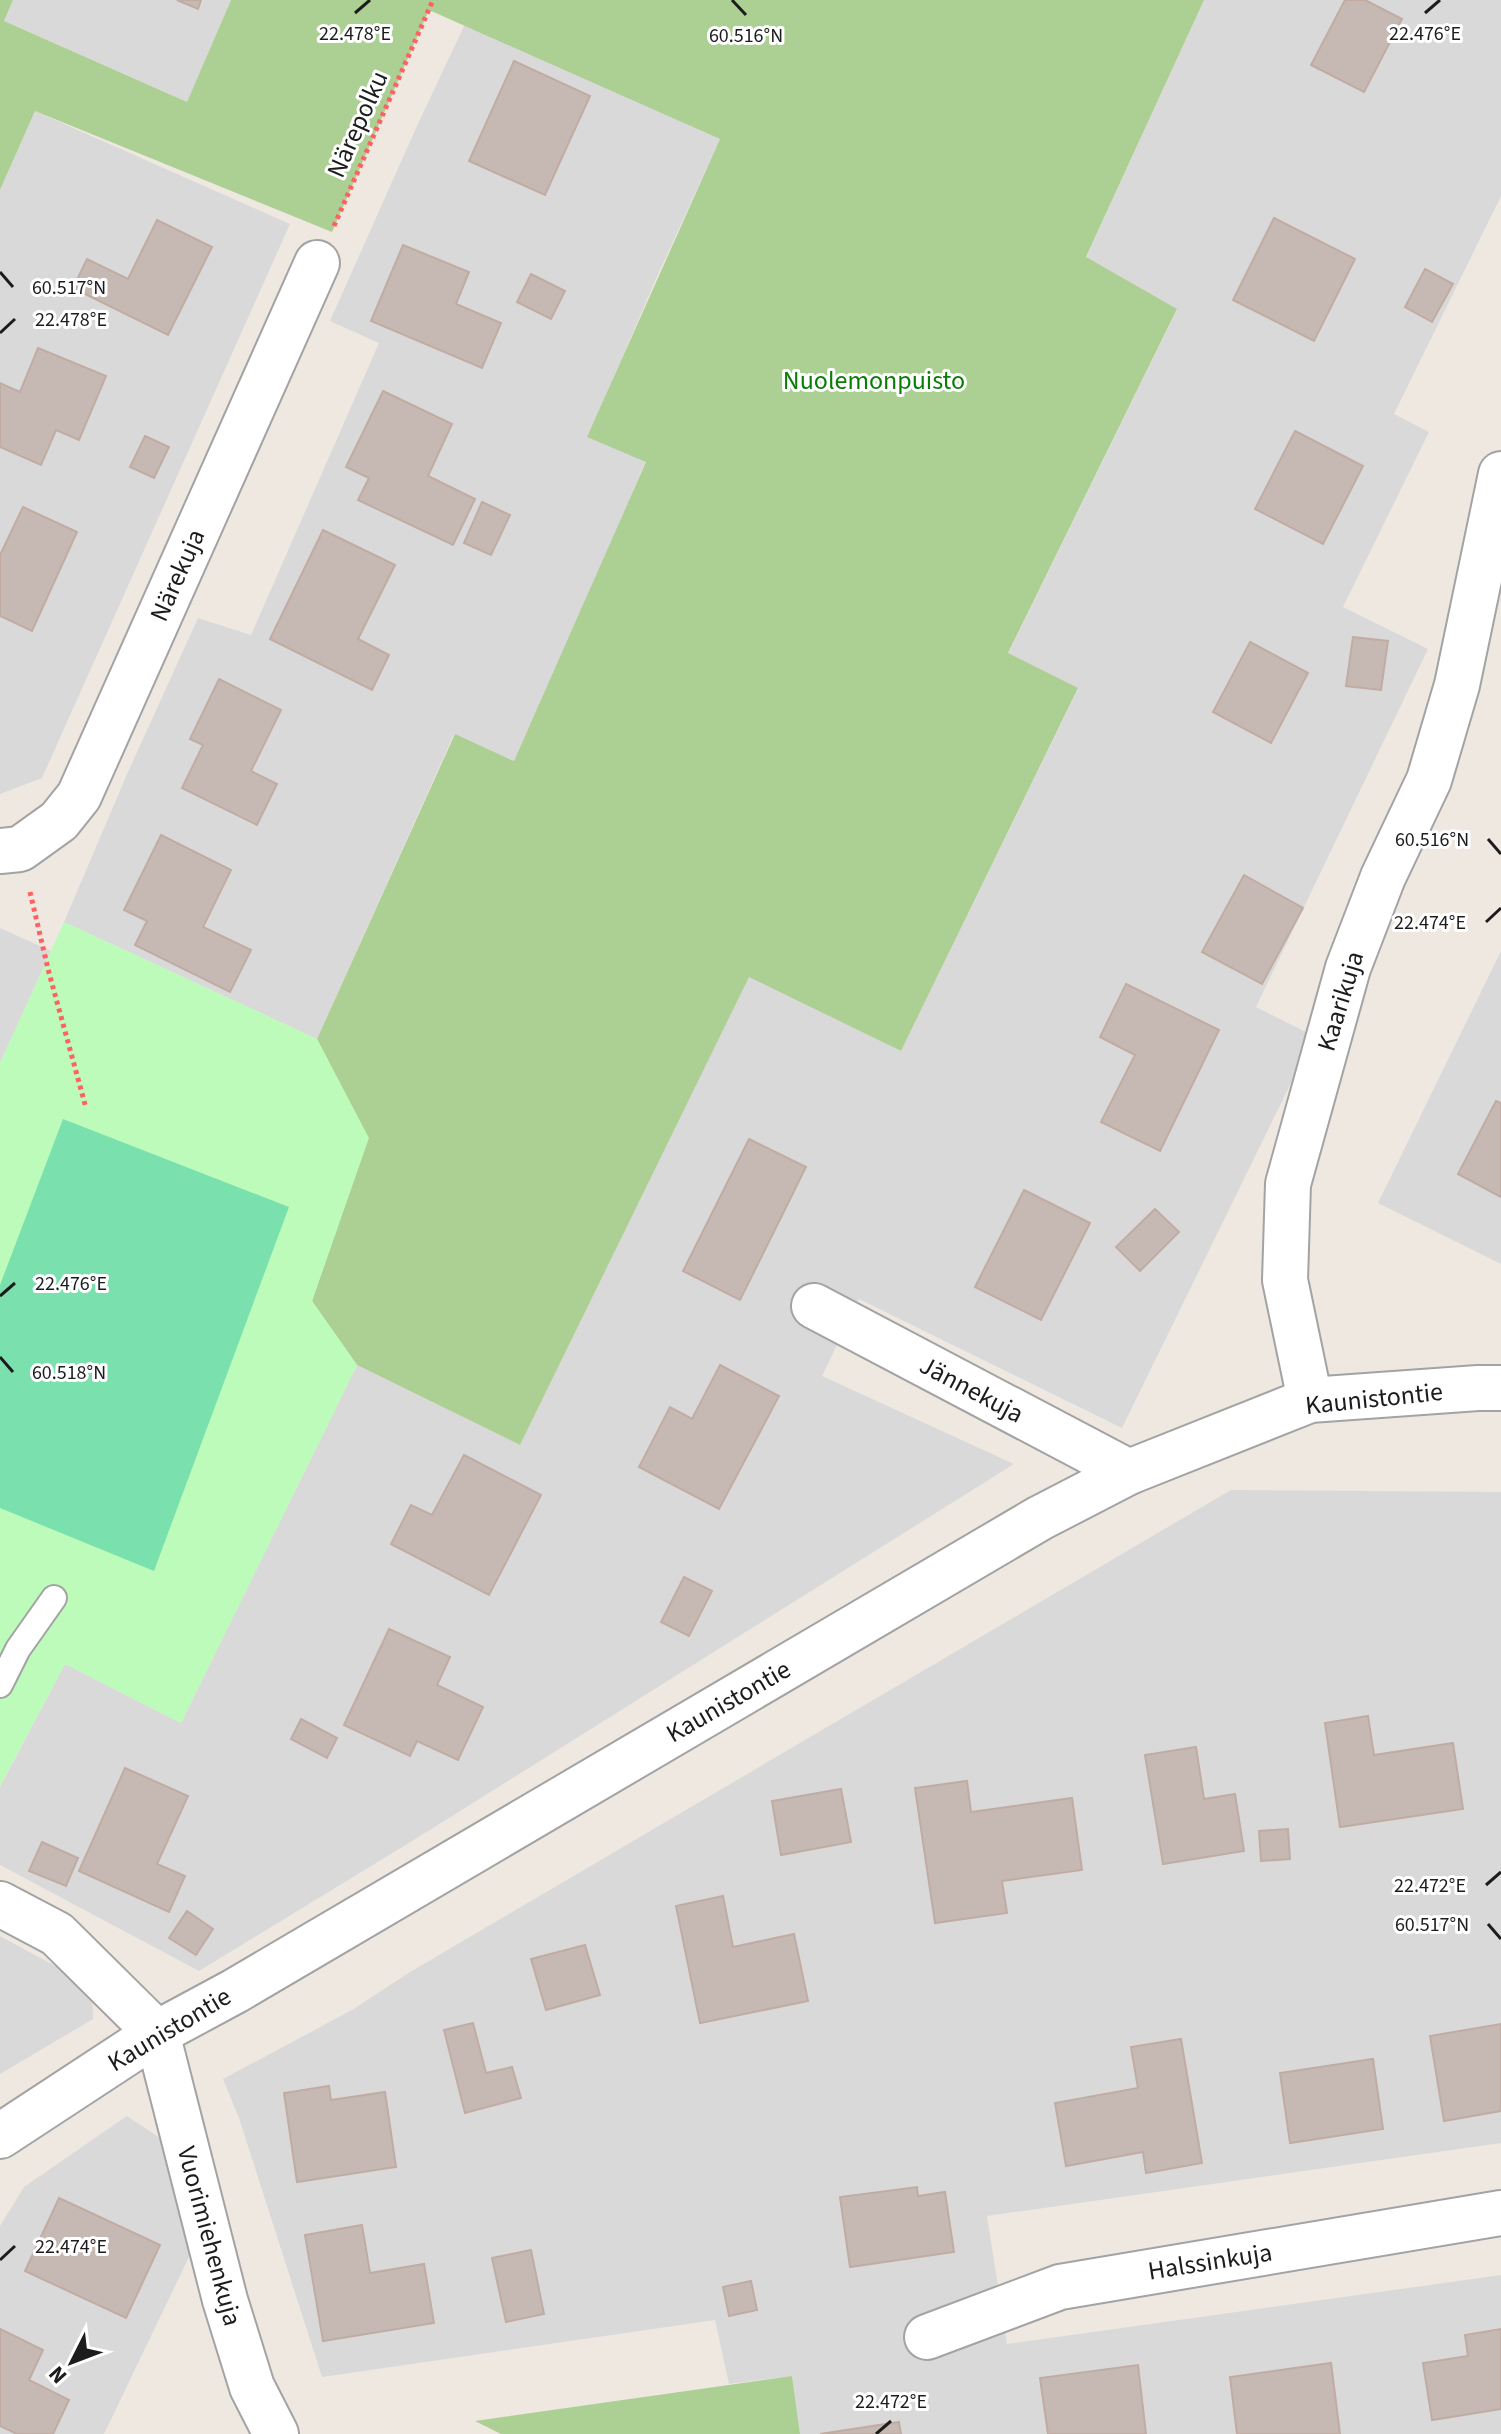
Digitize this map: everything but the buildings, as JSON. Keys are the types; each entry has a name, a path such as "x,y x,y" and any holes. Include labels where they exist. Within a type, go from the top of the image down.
{"street":[{"name":"Närekuja","path":"10,850 59,821 79,796 317,263"},
{"name":"Kaarikuja","path":"1310,1400 1285,1280 1288,1184 1348,968 1383,877 1429,780 1457,685 1501,474"},
{"name":"Jännekuja","path":"814,1306 1129,1472"},
{"name":"Kaunistontie","path":"0,2136 157,2033 249,1983 1040,1518 1129,1472 1310,1400 1501,1388"},
{"path":"0,1904 57,1934 157,2033"},
{"name":"Vuorimiehenkuja","path":"157,2033 225,2300 252,2387 276,2434"},
{"name":"Halssinkuja","path":"927,2337 1060,2287 1501,2213"}],"lane":[{"path":"0,1685 18,1649 54,1598"}],"path":[{"name":"Närepolku","path":"317,263 433,0"},
{"path":"10,850 48,969 86,1108"}],"shaded area":[{"path":"13,0 231,0 187,102 4,21"},
{"path":"1204,0 1501,0 1501,196 1394,414 1429,432 1343,607 1428,649 1256,1007 1314,1036 1122,1428 859,1299 822,1376 1014,1464 199,1971 0,1865 0,1787 65,1664 181,1723 357,1365 520,1445 749,976 901,1051 1078,689 1008,654 1177,310 1086,258"},
{"path":"465,24 720,139 588,437 646,461 578,619 514,761 454,734 317,1039 64,922 198,618 251,635 379,343 330,321"},
{"path":"35,111 290,224 42,778 0,794 0,190"},
{"path":"0,928 51,951 0,1063"},
{"path":"1501,951 1501,1264 1378,1203"},
{"path":"1231,1490 1501,1492 1501,2143 987,2216 1007,2344 1501,2275 1501,2434 800,2434 792,2376 729,2384 715,2320 322,2377 239,2118 223,2079 352,2010 410,1972"},
{"path":"0,1936 92,1986 93,2019 0,2074"},
{"path":"127,2116 169,2144 200,2234 104,2434 0,2434 0,2226 24,2187"}],"green space":[{"name":"Nuolemonpuisto","path":"0,0 13,0 4,21 187,102 231,0 1204,0 1086,257 1177,309 1008,653 1078,688 901,1051 749,977 520,1445 357,1365 312,1301 368,1138 317,1039 455,734 514,761 646,462 587,437 720,139 429,10 332,232 35,111 0,190"},
{"path":"64,922 317,1039 369,1138 312,1301 357,1365 181,1723 65,1664 0,1786 0,1063"},
{"path":"63,1119 289,1207 154,1571 0,1508 0,1285"},
{"path":"792,2376 800,2434 501,2434 475,2421"}]}
